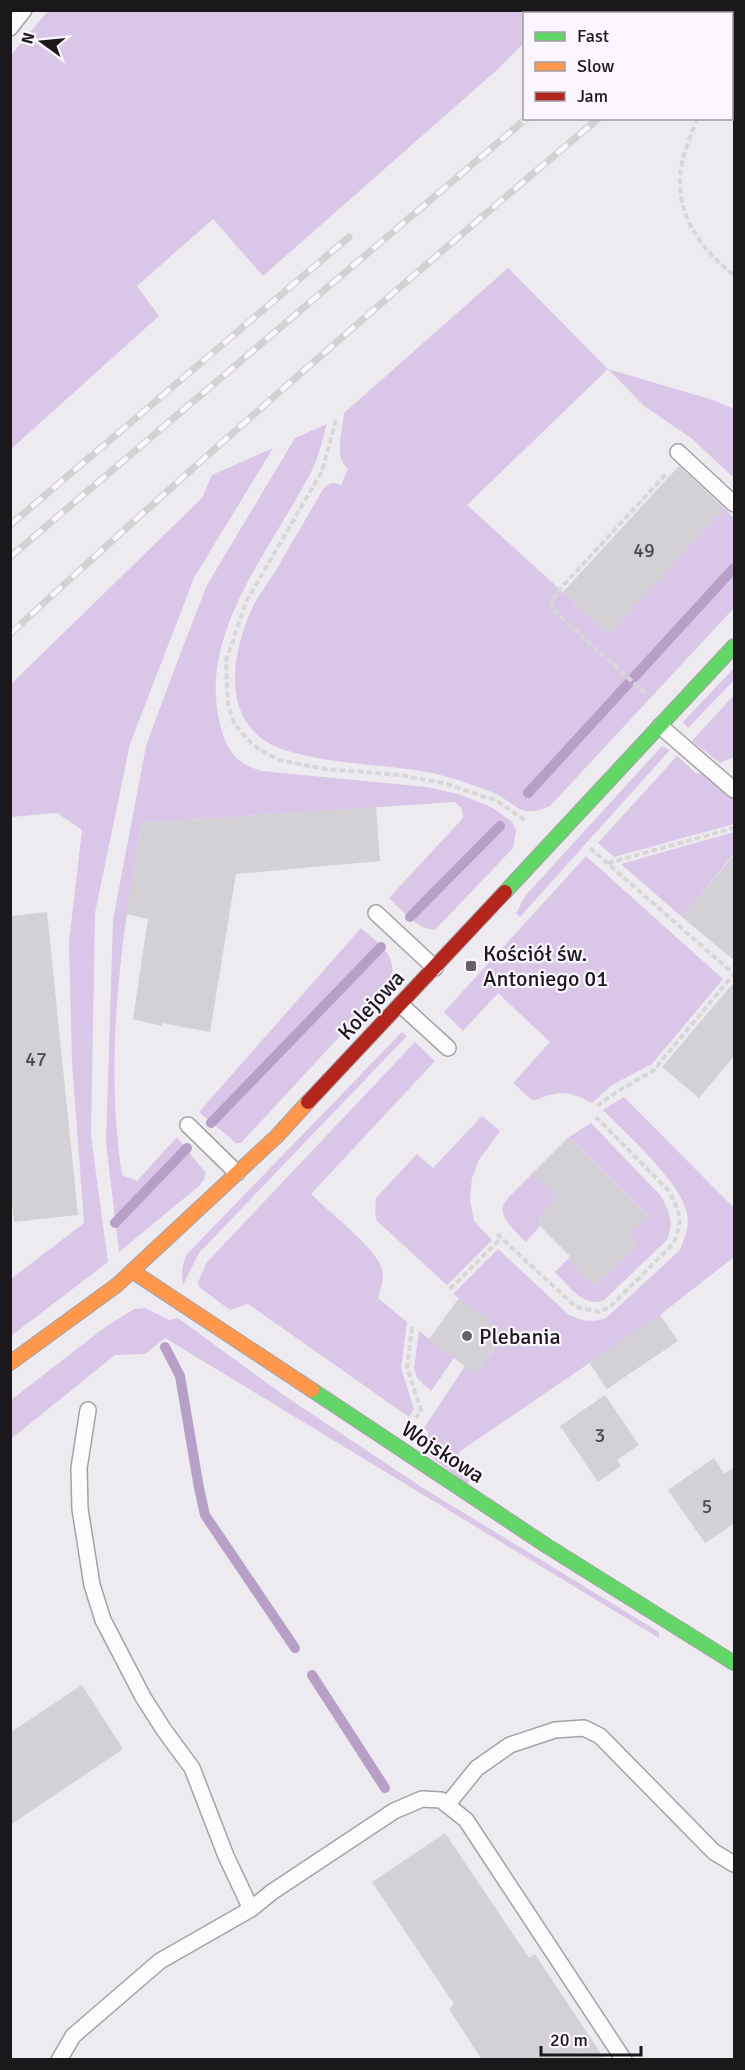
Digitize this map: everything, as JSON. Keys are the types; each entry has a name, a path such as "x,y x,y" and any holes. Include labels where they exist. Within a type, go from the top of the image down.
{"street":[{"name":"Kolejowa","path":"10,1363 117,1285 277,1136 735,646"},
{"name":"Wojskowa","path":"132,1271 547,1546 735,1663"}],"lane":[{"path":"10,28 24,10"},
{"path":"680,454 735,504"},
{"path":"660,726 735,789"},
{"path":"376,912 435,968"},
{"path":"400,1005 448,1048"},
{"path":"188,1125 237,1173"},
{"path":"88,1410 79,1468 80,1509 92,1585 103,1620 143,1697 192,1768 226,1856 251,1909"},
{"path":"447,1805 477,1768 510,1745 555,1730 584,1728 600,1736 714,1852 735,1864"},
{"path":"59,2060 73,2036 160,1961 251,1909 272,1892 394,1811 422,1799 441,1800 466,1820 624,2060"}],"path":[{"path":"696,120 682,164 680,189 682,208 700,243 715,260 735,275"},
{"path":"336,420 322,471 246,602 226,661 228,704 234,723 260,750 279,760 326,769 401,775 436,782 497,801 524,819 549,845"},
{"path":"638,686 552,609 552,604 560,589 680,454"},
{"path":"608,863 735,828"},
{"path":"588,847 734,974 653,1071 597,1106"},
{"path":"450,1288 499,1236 576,1307 599,1312 610,1307 673,1244 679,1232 681,1219 668,1190 596,1117"},
{"path":"412,1327 407,1368 421,1410 414,1421"}],"shaded area":[{"path":"48,10 557,11 523,12 523,44 498,69 263,276 213,219 137,286 159,316 11,449 11,55"},
{"path":"508,268 608,369 467,505 609,634 724,508 734,518 734,608 550,806 531,811 520,809 486,790 439,775 306,756 266,741 250,727 240,710 235,669 245,626 253,606 323,489 331,484 341,485 348,469 343,464 340,450 344,413"},
{"path":"608,369 713,400 734,409 734,478 691,438 644,406"},
{"path":"327,424 311,472 259,562 228,626 219,660 216,693 221,728 230,751 246,765 262,771 426,787 459,794 493,808 512,822 516,830 513,848 435,930 416,923 389,898 463,818 462,809 455,802 142,823 127,910 117,998 115,1087 122,1175 137,1181 177,1137 206,1173 198,1187 119,1252 106,1143 113,920 146,746 207,585 295,438"},
{"path":"273,448 194,578 130,744 95,913 91,1136 108,1262 11,1336 11,1279 84,1223 72,1062 69,942 82,830 57,813 11,817 11,684 202,498 212,475"},
{"path":"734,668 734,680 688,728 683,722"},
{"path":"734,695 734,757 720,763 692,741"},
{"path":"662,746 670,750 520,917 516,913 526,895"},
{"path":"677,756 696,773 704,774 734,798 734,824 614,857 598,843"},
{"path":"734,832 734,854 682,917 621,864"},
{"path":"586,856 723,979 652,1064 612,1085 592,1103 563,1093 533,1101 513,1083 550,1042 498,993 463,1031 444,1012"},
{"path":"361,928 385,950 389,957 392,964 391,981 241,1143 236,1143 199,1112"},
{"path":"402,1032 407,1036 199,1253 183,1285 182,1269 187,1254"},
{"path":"415,1042 435,1061 311,1194 359,1238 376,1257 383,1274 378,1298 407,1322 401,1368 414,1409 409,1417 248,1304 230,1310 199,1287 198,1282 207,1262"},
{"path":"624,1097 734,1208 734,1257 660,1315 459,1452 466,1472 474,1477 467,1484 422,1450 429,1432 424,1428 465,1366 475,1374 505,1334 453,1294 498,1249 569,1315 592,1321 606,1318 680,1250 688,1223 683,1202 652,1159 603,1110"},
{"path":"482,1116 500,1131 479,1160 472,1178 470,1200 474,1221 492,1240 447,1285 377,1221 376,1198 417,1154 433,1168"},
{"path":"591,1123 661,1196 669,1212 671,1223 667,1240 604,1300 597,1302 583,1299 555,1272 568,1259 595,1286 637,1244 628,1235 648,1216 569,1137"},
{"path":"533,1173 558,1197 541,1214 540,1226 526,1242 507,1221 503,1213 503,1206"},
{"path":"145,1308 169,1320 178,1318 282,1394 423,1488 659,1632 659,1638 165,1338 145,1354 115,1355 11,1439 11,1400 104,1328 134,1309"},
{"path":"419,1331 454,1358 431,1391 417,1378 414,1368"}],"building":[{"path":"679,466 724,508 609,634 563,592"},
{"path":"376,807 380,861 236,874 210,1032 162,1023 162,1026 133,1019 148,919 126,914 142,823"},
{"path":"735,854 735,961 682,917"},
{"path":"47,912 78,1215 14,1222 12,1203 10,1203 10,916"},
{"path":"735,981 735,1055 699,1098 662,1067"},
{"path":"569,1137 648,1216 628,1235 637,1244 595,1286 568,1259 570,1256 540,1226 541,1214 558,1197 533,1173"},
{"name":"Plebania","path":"459,1298 505,1333 475,1374 429,1339"},
{"path":"660,1315 678,1341 607,1389 589,1362"},
{"path":"605,1395 639,1445 617,1460 621,1466 598,1482 560,1426"},
{"path":"714,1458 724,1474 735,1467 735,1523 705,1543 668,1490"},
{"path":"82,1685 123,1749 10,1825 10,1733"},
{"path":"445,1833 529,1958 535,1954 605,2060 482,2060 449,2009 454,2004 372,1882"}],"waterway":[{"path":"528,793 734,568"},
{"path":"410,917 500,826"},
{"path":"211,1123 381,947"},
{"path":"115,1223 187,1148"},
{"path":"165,1347 180,1376 205,1515 295,1648"},
{"path":"312,1675 385,1788"}],"railway":[{"path":"10,557 525,120"},
{"path":"10,634 302,373 597,120"},
{"path":"10,525 349,237"}],"traffic: fast":[{"path":"505,892 734,646"},
{"path":"312,1390 547,1546 734,1663"}],"traffic: slow":[{"path":"10,1363 117,1285 277,1136 308,1102"},
{"path":"132,1271 312,1390"}],"traffic: jam":[{"path":"308,1102 505,892"}],"place":[{"name":"Kościół św. Antoniego 01","path":"471,966"},
{"name":"Plebania","path":"467,1336"}]}
